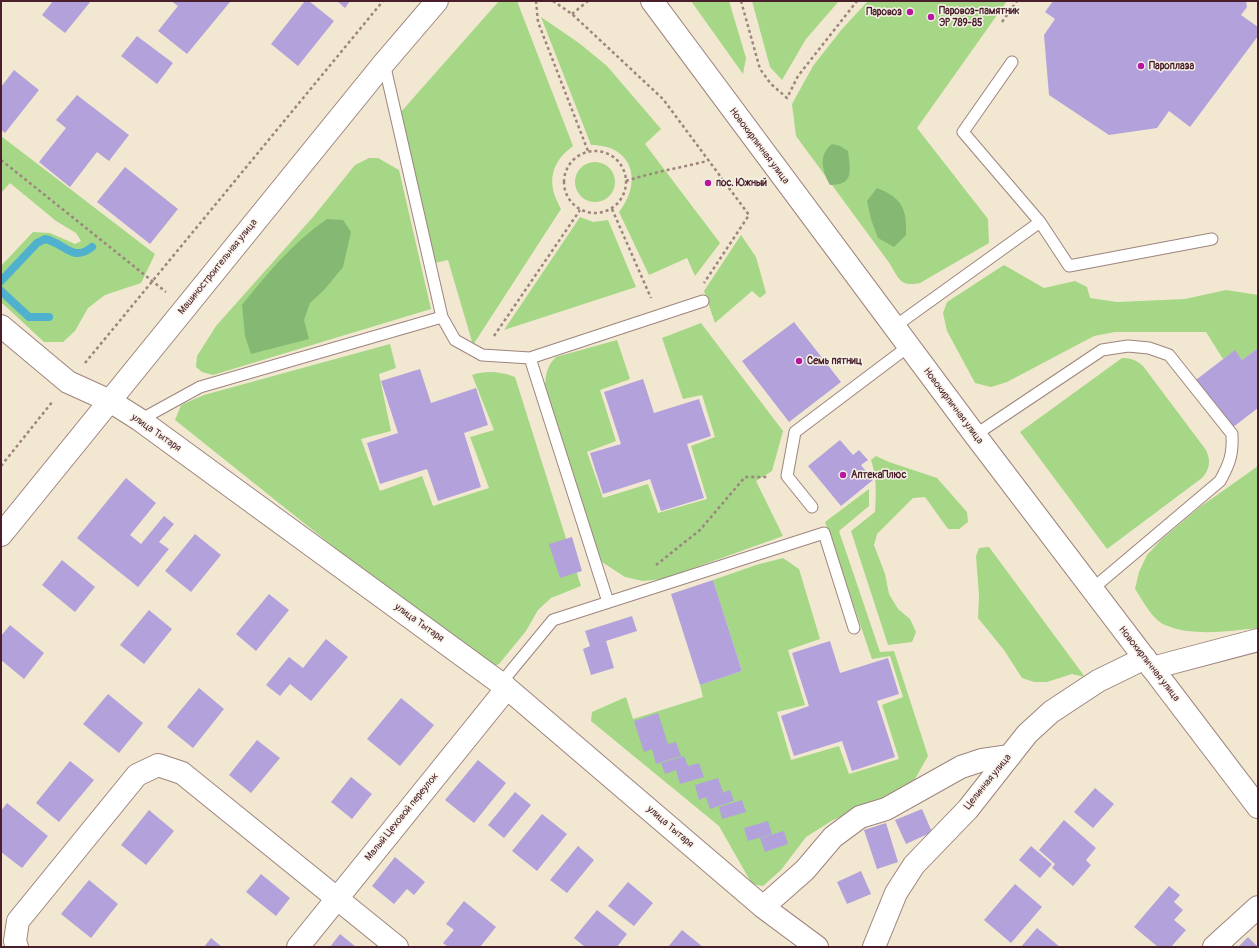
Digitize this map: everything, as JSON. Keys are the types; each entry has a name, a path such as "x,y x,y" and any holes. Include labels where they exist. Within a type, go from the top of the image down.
{"street":[{"name":"Машиностроительная улица","path":"1,535 436,1"},
{"name":"Новокирпичная улица","path":"652,1 1091,590 1258,807"},
{"name":"улица Тытаря","path":"1,326 68,382 110,401 140,420 504,686 763,907 817,947"},
{"name":"Целинная улица","path":"874,947 896,893 914,865 968,809 1027,734 1052,712 1098,681 1148,663 1258,640"},
{"name":"Малый Цеховой переулок","path":"298,947 504,686"},
{"path":"763,907 805,870 833,837 860,817 886,809 961,767 982,760 1010,756"},
{"path":"17,947 15,941 18,921 137,775 158,765 182,773 397,947"},
{"path":"1214,947 1258,907"}],"lane":[{"path":"1012,62 963,132 1040,222 1070,266 1212,239"},
{"path":"384,63 442,317 455,340 482,355 530,358 703,301"},
{"path":"894,327 1040,222"},
{"path":"140,420 200,387 442,317"},
{"path":"812,507 787,476 795,432 909,346"},
{"path":"975,435 1102,350 1128,346 1149,348 1169,355 1232,434 1233,449 1230,464 1220,481 1091,590"},
{"path":"530,358 608,602"},
{"path":"504,686 553,620 824,533 854,628"}],"path":[{"path":"1,466 68,382 153,282 383,1"},
{"path":"536,1 538,22 588,151"},
{"path":"553,1 572,14 663,98 707,161 749,215 705,281 692,305"},
{"path":"572,14 588,1"},
{"path":"741,1 760,69 771,84 787,98 798,76 857,1"},
{"path":"1002,22 1017,1"},
{"path":"588,151 599,151 609,154 618,161 624,170 626,181 625,192 620,202 612,209 601,213 590,214 580,210 571,204 565,194 564,178 570,163 578,156 588,151"},
{"path":"1,160 185,308"},
{"path":"626,181 650,172 677,169 707,161"},
{"path":"612,209 659,316"},
{"path":"482,355 580,210"},
{"path":"657,586 654,567 700,530 745,477 787,476"}],"green space":[{"path":"499,1 517,1 573,146 559,160 553,175 552,183 561,209 473,345 448,260 435,263 400,113"},
{"path":"691,1 729,1 746,58 743,74"},
{"path":"752,1 839,1 806,39 782,80 770,67"},
{"path":"868,1 1007,1 917,128 988,219 989,243 920,283 908,284 904,283 898,278 890,264 796,136 792,104 813,66 842,29"},
{"path":"541,17 579,43 607,66 661,129 645,144 720,243 695,276 687,258 649,275 619,212 631,189 632,178 630,167 625,158 616,151 605,147 591,145"},
{"path":"1,136 155,254 141,283 105,295 88,308 75,331 63,342 44,342 1,302 1,266 33,232 50,233 75,244 81,241 76,233 56,221 10,183 1,193"},
{"path":"832,144 840,146 848,151 850,170 847,179 844,182 830,185 823,169 823,158 828,148"},
{"path":"369,158 378,158 399,170 431,309 213,375 202,372 196,367 197,356 216,326 313,217 355,165"},
{"path":"595,162 609,168 615,182 609,196 595,202 581,196 575,182 581,168"},
{"path":"877,188 897,200 904,211 906,235 894,247 878,238 871,219 867,201"},
{"path":"580,217 593,222 608,220 636,287 504,330"},
{"path":"327,219 343,220 351,232 343,267 324,290 310,303 304,320 309,339 251,354 245,336 242,305 271,270 292,248"},
{"path":"741,235 756,257 766,293 760,298 752,291 715,323 704,291"},
{"path":"1004,265 1044,288 1075,281 1087,287 1090,298 1117,302 1185,299 1226,290 1258,295 1258,348 1242,360 1235,351 1223,359 1206,332 1115,332 1094,336 1007,382 991,387 975,383 947,331 943,313 947,302"},
{"path":"701,323 783,431 772,471 756,481 783,536 663,579 643,581 625,577 602,562 591,537 545,385 548,370 556,357 617,340 630,379 600,390 616,441 587,452 603,498 648,484 658,513 707,499 691,446 715,437 702,395 683,399 662,338"},
{"path":"390,344 396,368 379,374 391,431 361,439 380,491 422,476 433,506 489,488 470,437 494,430 472,375 483,372 494,372 515,377 581,586 551,598 538,610 526,631 499,664 491,667 369,575 175,420 181,405 204,395"},
{"path":"1122,358 1128,358 1143,366 1206,450 1209,458 1209,465 1202,478 1107,549 1020,432"},
{"path":"876,456 889,462 937,478 967,512 968,522 959,529 948,529 925,497 913,498 877,534 874,545 885,574 889,594 898,609 910,619 916,632 912,642 888,645 851,531 875,512 875,479 871,460"},
{"path":"1258,466 1258,628 1223,632 1199,632 1176,629 1160,622 1148,609 1135,589 1139,572 1147,555 1161,540 1200,507"},
{"path":"869,489 869,506 839,531 880,652 894,651 928,756 915,779 886,799 833,820 806,837 781,870 763,886 752,884 719,826 591,721 592,712 626,697 633,719 703,697 700,685 742,671 713,580 756,565 783,558 799,569 820,639 788,650 805,705 777,712 791,760 839,746 849,774 899,759 882,705 903,697 890,656 872,659 825,522"},
{"path":"989,547 1085,677 1072,674 1047,682 1034,682 1022,678 1004,650 978,618 979,596 976,556 979,548"}],"building":[{"path":"53,1 91,1 65,33 42,15"},
{"path":"171,1 230,2 187,54 158,31 178,6"},
{"path":"305,1 309,1 334,21 298,66 271,44"},
{"path":"337,1 350,1 345,8"},
{"name":"Пароплаза","path":"1053,1 1246,1 1247,7 1241,15 1258,27 1258,36 1190,127 1169,111 1157,128 1109,135 1049,95 1044,35 1055,19 1045,12"},
{"path":"137,36 173,63 157,84 121,56"},
{"path":"14,70 39,90 5,133 1,130 1,87"},
{"path":"77,95 129,135 109,161 97,152 70,187 39,162 66,128 56,120"},
{"path":"125,167 178,209 150,244 97,202"},
{"path":"794,322 841,382 789,422 742,361"},
{"path":"1258,348 1258,408 1224,434 1188,386 1235,350 1242,360"},
{"path":"420,369 431,403 476,388 488,425 464,433 481,487 438,501 427,469 380,484 367,443 398,433 381,381"},
{"path":"643,379 654,413 699,399 711,436 687,444 704,498 661,511 650,479 603,494 590,453 621,444 604,392"},
{"path":"840,440 853,455 859,450 868,460 861,465 873,480 841,506 808,466"},
{"path":"126,478 156,503 130,535 141,544 164,516 174,524 159,542 169,549 138,587 77,538"},
{"path":"195,534 221,555 191,592 165,571"},
{"path":"572,537 582,571 560,578 549,544"},
{"path":"62,560 95,587 75,612 42,585"},
{"path":"713,580 742,671 700,685 671,594"},
{"path":"269,594 289,610 256,651 236,634"},
{"path":"149,610 172,629 144,664 120,645"},
{"path":"632,616 637,631 606,641 614,668 591,675 583,649 590,646 585,631"},
{"path":"10,625 44,653 24,679 1,660 1,636"},
{"path":"326,639 348,657 311,701 290,684 280,696 266,685 289,657 303,668"},
{"path":"830,641 840,673 888,658 899,694 877,701 895,757 852,771 842,741 794,756 781,716 809,706 792,653"},
{"path":"199,688 224,709 193,748 167,727"},
{"path":"108,694 143,723 119,753 83,724"},
{"path":"401,698 434,725 400,766 367,739"},
{"path":"658,713 668,744 676,742 681,756 656,764 652,749 644,752 634,721"},
{"path":"257,740 280,758 251,793 229,775"},
{"path":"684,756 688,766 699,763 704,777 680,784 676,770 665,774 661,763"},
{"path":"478,760 506,783 474,823 445,800"},
{"path":"70,761 94,780 59,822 36,803"},
{"path":"351,777 372,794 352,819 331,802"},
{"path":"718,778 723,792 719,794 730,790 734,801 710,809 706,797 699,800 695,785"},
{"path":"1095,788 1114,804 1093,828 1074,812"},
{"path":"515,792 531,805 504,838 488,825"},
{"path":"742,800 746,812 722,819 719,807"},
{"path":"7,803 48,836 22,868 1,852 1,811"},
{"path":"922,809 932,832 906,844 895,820"},
{"path":"149,810 174,831 146,865 121,845"},
{"path":"542,814 567,834 537,871 512,851"},
{"path":"1064,820 1096,848 1086,860 1091,865 1073,886 1052,868 1055,864 1039,850"},
{"path":"768,821 772,834 748,841 744,828"},
{"path":"886,823 898,862 877,869 864,830"},
{"path":"784,831 788,844 765,852 760,838"},
{"path":"578,846 594,860 567,893 550,880"},
{"path":"1031,846 1052,864 1040,878 1019,860"},
{"path":"395,857 425,882 414,895 407,889 394,904 372,886"},
{"path":"861,871 871,894 847,904 837,882"},
{"path":"261,874 290,898 276,916 246,892"},
{"path":"89,880 118,904 91,938 61,914"},
{"path":"628,882 653,903 634,926 608,906"},
{"path":"1015,884 1042,907 1011,943 984,920"},
{"path":"1169,886 1180,895 1174,902 1183,910 1174,920 1186,930 1171,947 1158,947 1134,927"},
{"path":"464,901 496,927 480,947 448,947 443,943 454,930 446,924"},
{"path":"597,910 627,934 617,947 585,947 574,938"},
{"path":"1037,928 1060,947 1021,947"},
{"path":"682,930 703,947 668,947"},
{"path":"340,934 356,947 330,947"},
{"path":"1248,937 1258,947 1239,946"},
{"path":"211,938 222,947 204,947"}],"waterway":[{"path":"1,281 37,243 45,239 52,241 74,253 79,253 92,247"},
{"path":"1,291 29,317 49,317"}],"place":[{"name":"Паровоз","path":"910,12"},
{"name":"Паровоз-памятник ЭР 789-85","path":"931,17"},
{"name":"Пароплаза","path":"1141,66"},
{"name":"пос. Южный","path":"708,183"},
{"name":"Семь пятниц","path":"799,361"},
{"name":"АптекаПлюс","path":"843,475"}]}
